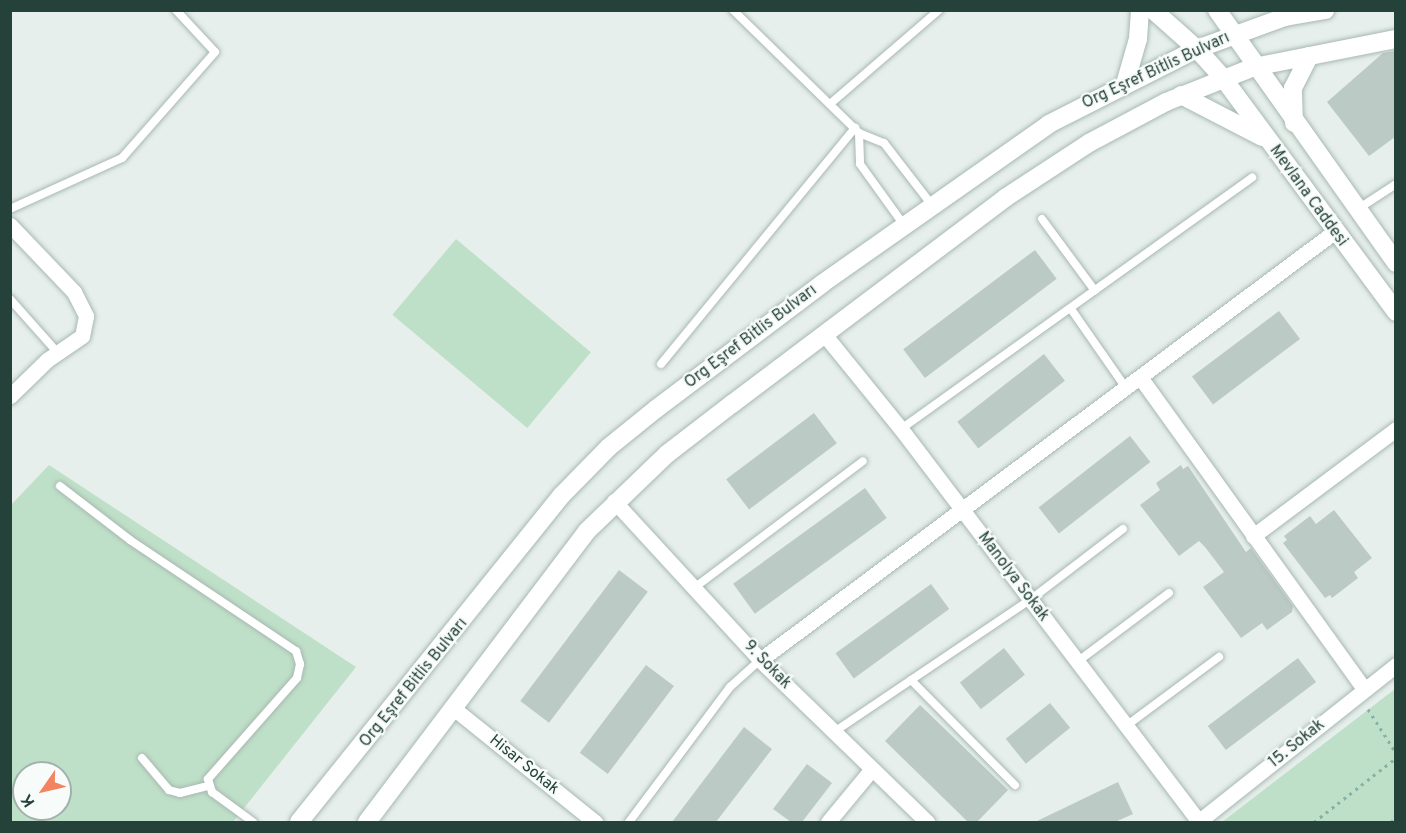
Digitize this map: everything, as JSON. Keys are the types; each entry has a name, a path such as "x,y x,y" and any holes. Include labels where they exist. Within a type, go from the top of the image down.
{"main road":[{"path":"1125,84 1138,39 1140,10"},
{"name":"Mevlana Caddesi","path":"1153,10 1197,49 1223,78 1395,312"},
{"name":"Mevlana Caddesi","path":"1217,10 1236,34 1254,67 1395,262"},
{"name":"Org Eşref Bitlis Bulvarı","path":"299,822 584,471 656,409 769,323 1049,124 1197,49 1285,17 1325,10"},
{"path":"367,822 452,706 614,501 667,454 824,334 1046,171 1089,143 1181,95 1254,67 1395,39"},
{"path":"1294,123 1293,88 1309,56"},
{"path":"1181,95 1268,140"}],"street":[{"path":"10,225 83,306 84,332 10,396"},
{"path":"760,660 1334,232"},
{"name":"Manolya Sokak","path":"824,334 901,429 1199,822"},
{"path":"1140,377 1361,692"},
{"path":"1253,536 1395,429"},
{"name":"9. Sokak","path":"614,501 760,660 922,821"},
{"name":"15. Sokak","path":"1199,822 1395,665"},
{"name":"Hisar Sokak","path":"452,706 595,822"},
{"path":"828,822 871,770"}],"lane":[{"path":"10,209 122,158 215,52 176,10"},
{"path":"733,10 857,130 884,143 932,206"},
{"path":"830,104 939,10"},
{"path":"857,130 860,164 905,227"},
{"path":"661,364 857,130"},
{"path":"901,429 1252,178"},
{"path":"1357,210 1395,184"},
{"path":"1042,219 1095,291"},
{"path":"10,299 58,353"},
{"path":"1071,309 1126,388"},
{"path":"694,588 863,461"},
{"path":"60,486 120,533 296,651 300,664 297,678 208,779 208,786"},
{"path":"834,732 1030,600 1123,530"},
{"path":"1077,662 1169,593"},
{"path":"1126,726 1219,657"},
{"path":"629,822 729,687 760,660"},
{"path":"911,680 1015,785"},
{"path":"142,758 169,790 180,793 208,786"},
{"path":"208,786 252,822"}],"path":[{"path":"1314,822 1395,755 1361,692"},
{"path":"1391,822 1395,817"}],"green space":[{"path":"456,239 591,352 527,428 392,315"},
{"path":"49,465 356,667 233,822 11,822 10,506"},
{"path":"1395,689 1395,822 1222,822"}],"building":[{"path":"1395,51 1395,137 1369,156 1327,102 1383,53"},
{"path":"1035,250 1057,279 925,378 903,349"},
{"path":"1279,311 1300,339 1213,405 1192,377"},
{"path":"1044,354 1065,381 978,449 957,422"},
{"path":"814,413 837,443 749,510 726,479"},
{"path":"1130,436 1150,462 1059,533 1039,507"},
{"path":"1181,465 1183,469 1188,466 1246,552 1251,548 1293,606 1292,612 1267,630 1262,623 1241,638 1203,587 1224,572 1199,541 1179,556 1140,505 1160,490 1156,483"},
{"path":"865,488 887,518 755,614 733,584"},
{"path":"1334,510 1372,558 1354,572 1358,578 1332,598 1330,595 1325,598 1283,543 1287,540 1284,536 1310,516 1316,524"},
{"path":"619,570 648,592 549,723 520,701"},
{"path":"931,584 949,609 854,678 836,653"},
{"path":"1004,648 1025,675 981,709 960,682"},
{"path":"1298,658 1316,682 1226,750 1208,726"},
{"path":"646,665 674,686 608,774 580,753"},
{"path":"1050,703 1070,728 1026,764 1006,739"},
{"path":"920,705 1008,790 977,822 968,822 885,741"},
{"path":"744,727 772,749 716,822 672,822"},
{"path":"807,764 832,783 802,822 791,822 773,809"},
{"path":"1118,782 1133,814 1115,822 1035,822"}]}
